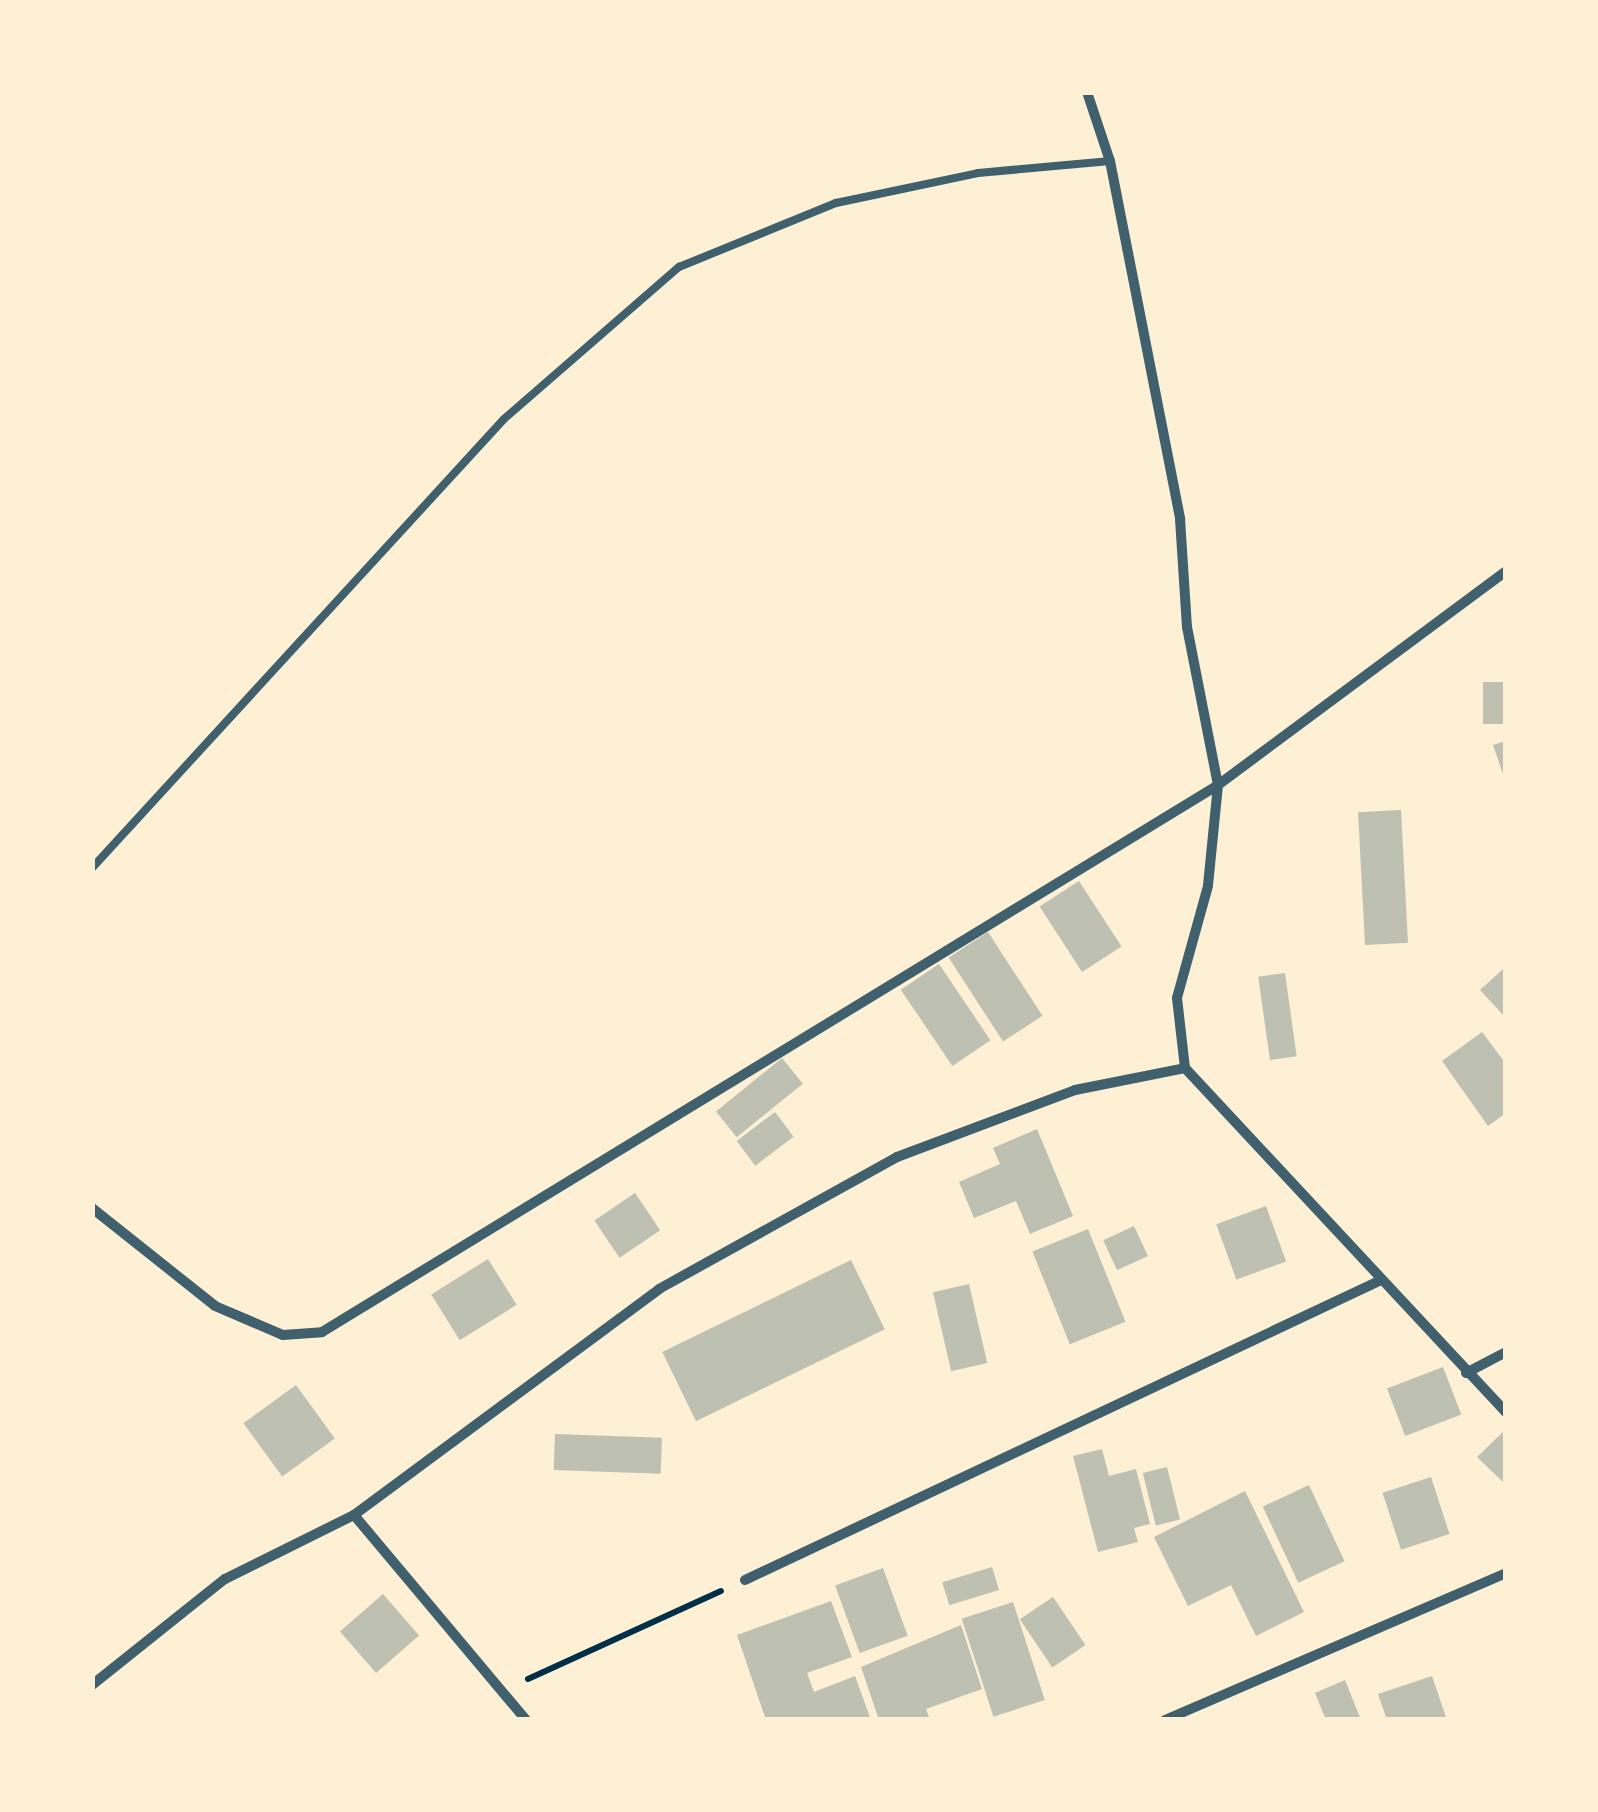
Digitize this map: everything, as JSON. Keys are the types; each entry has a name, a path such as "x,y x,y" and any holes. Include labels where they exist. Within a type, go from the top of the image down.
{"street":[{"path":"1086,92 1110,161 1180,519 1187,627 1218,785 1208,886 1177,998 1186,1068 1379,1281 1506,1412"},
{"path":"92,1208 215,1306 283,1334 322,1332 1218,785 1506,571"},
{"path":"92,1685 225,1579 354,1515 660,1289 898,1157 1075,1090 1186,1068"},
{"path":"745,1580 936,1498 1379,1281"},
{"path":"1466,1372 1506,1352"},
{"path":"354,1515 526,1720"},
{"path":"1166,1720 1506,1573"}],"lane":[{"path":"92,868 504,419 678,267 836,203 978,172 1110,161"}],"path":[{"path":"502,1691 745,1580"}],"building":[{"path":"1483,682 1506,682 1506,724 1483,724"},
{"path":"1506,741 1506,779 1505,780 1493,745"},
{"path":"1401,810 1408,943 1365,945 1358,812"},
{"path":"1079,881 1121,946 1082,972 1040,907"},
{"path":"988,932 1042,1016 1003,1041 949,958"},
{"path":"939,964 990,1040 952,1066 901,990"},
{"path":"1503,969 1506,972 1506,1018 1480,990"},
{"path":"1285,973 1297,1056 1270,1060 1258,977"},
{"path":"1482,1032 1506,1064 1506,1113 1488,1126 1442,1061"},
{"path":"782,1058 803,1084 737,1137 716,1111"},
{"path":"775,1112 794,1137 755,1166 737,1141"},
{"path":"1037,1129 1073,1216 1030,1234 1016,1201 974,1218 959,1182 1000,1164 993,1148"},
{"path":"635,1193 660,1230 620,1258 594,1220"},
{"path":"1266,1206 1286,1261 1236,1280 1216,1224"},
{"path":"1134,1226 1148,1256 1117,1270 1103,1240"},
{"path":"1088,1229 1125,1322 1070,1344 1032,1251"},
{"path":"488,1259 517,1305 460,1340 431,1295"},
{"path":"851,1260 885,1329 696,1421 662,1352"},
{"path":"969,1284 987,1363 951,1371 933,1292"},
{"path":"1443,1367 1461,1415 1405,1436 1387,1389"},
{"path":"296,1385 335,1438 282,1477 243,1423"},
{"path":"1506,1429 1506,1485 1477,1457"},
{"path":"555,1434 662,1438 661,1474 554,1470"},
{"path":"1102,1449 1109,1476 1136,1469 1150,1524 1134,1528 1138,1542 1098,1552 1073,1456"},
{"path":"1167,1467 1180,1519 1156,1525 1143,1473"},
{"path":"1431,1477 1450,1534 1401,1550 1382,1493"},
{"path":"1309,1485 1344,1561 1298,1583 1263,1507"},
{"path":"1245,1491 1304,1612 1256,1636 1231,1585 1188,1606 1154,1537"},
{"path":"992,1567 999,1590 949,1605 942,1582"},
{"path":"883,1568 908,1636 860,1653 835,1585"},
{"path":"383,1594 419,1636 376,1673 340,1631"},
{"path":"1053,1597 1085,1645 1052,1667 1020,1619"},
{"path":"831,1601 852,1657 807,1673 814,1692 855,1676 871,1720 766,1720 737,1635"},
{"path":"1013,1602 1045,1700 993,1717 962,1619"},
{"path":"961,1625 982,1689 926,1709 930,1720 879,1720 861,1667"},
{"path":"1432,1676 1447,1720 1387,1720 1378,1694"},
{"path":"1345,1680 1361,1720 1326,1720 1315,1693"}]}
